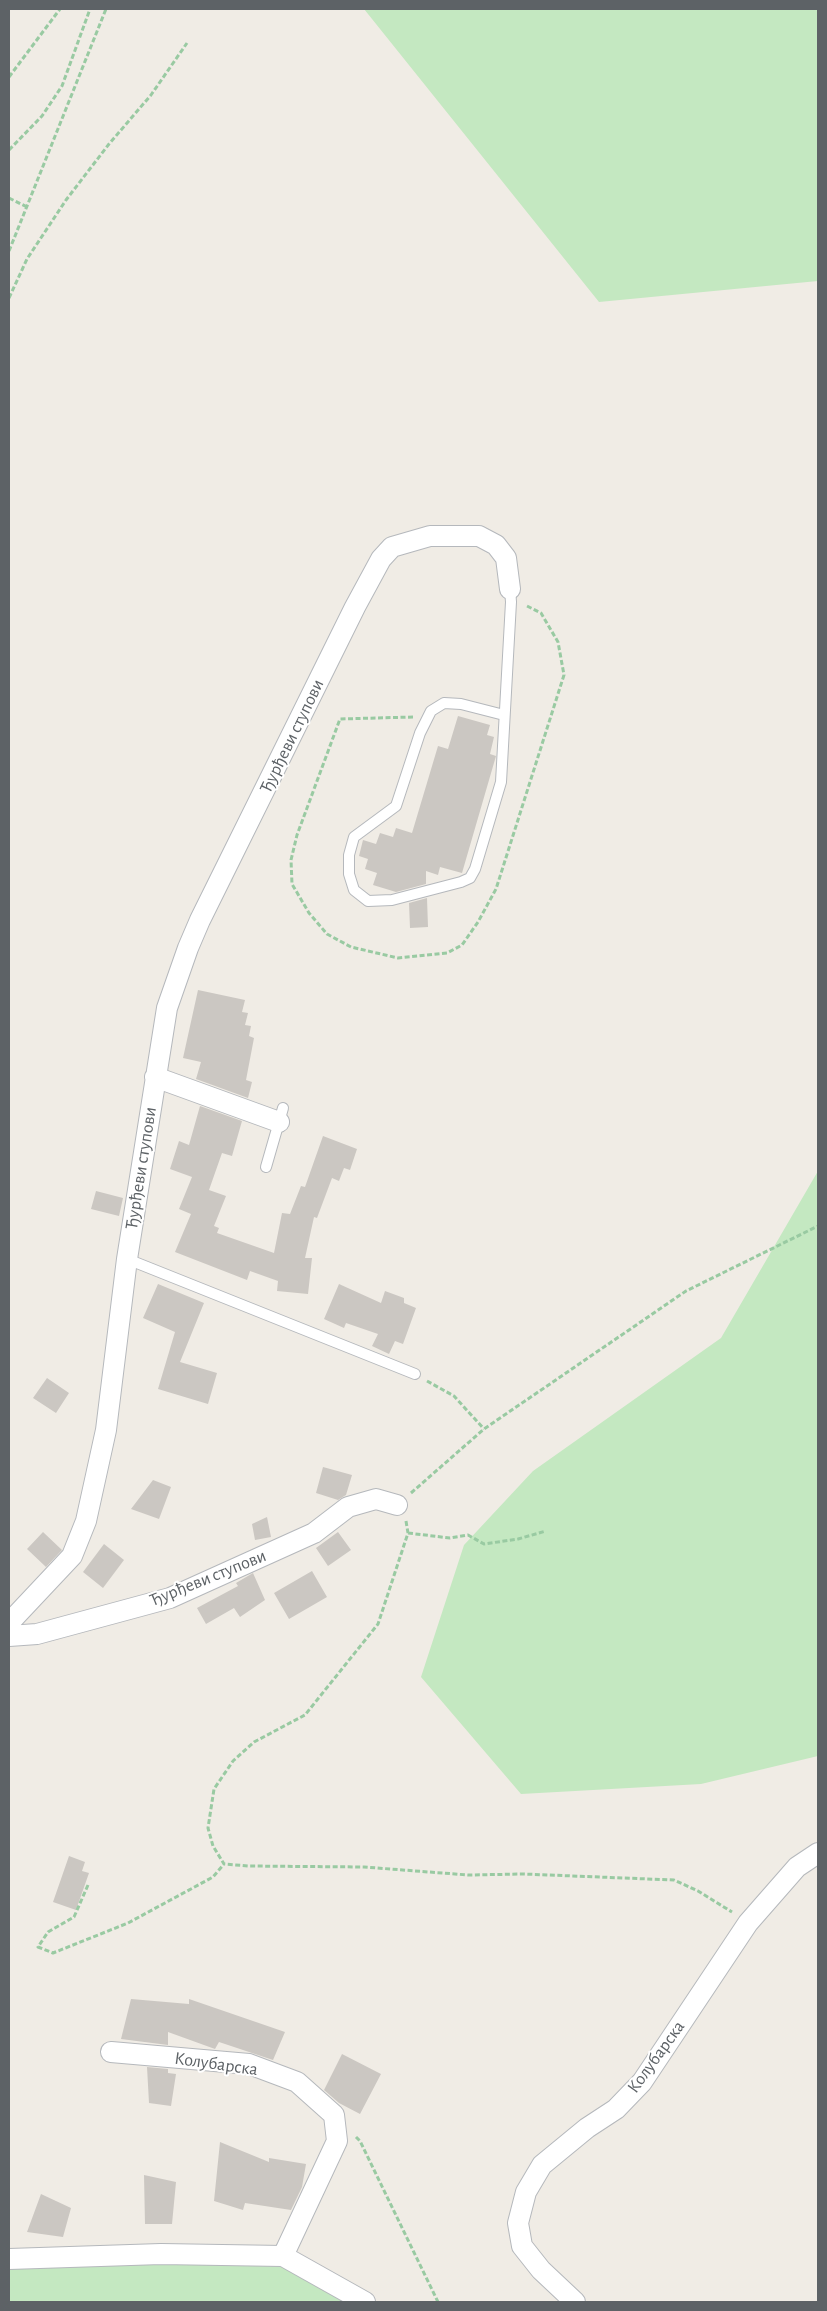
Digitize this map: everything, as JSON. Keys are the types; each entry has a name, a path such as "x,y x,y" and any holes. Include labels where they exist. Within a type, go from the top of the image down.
{"street":[{"name":"Ђурђеви ступови","path":"9,1624 72,1556 86,1521 106,1430 127,1258 167,1008 188,948 381,559 392,547 430,536 479,536 496,545 506,558 511,596"},
{"path":"155,1078 281,1115"},
{"name":"Ђурђеви ступови","path":"9,1636 37,1634 170,1598 314,1533 348,1507 376,1499 398,1505"},
{"name":"Колубарска","path":"574,2302 541,2270 522,2246 518,2223 526,2192 542,2165 587,2128 616,2109 642,2082 748,1922 797,1867 818,1853"},
{"name":"Колубарска","path":"111,2052 249,2064 297,2082 334,2115"},
{"path":"283,2256 337,2141 334,2115"},
{"path":"9,2258 161,2254 283,2256 365,2302"}],"lane":[{"path":"504,715 461,704 444,703 431,710 396,806 354,837 349,855 349,874 354,890 368,901 392,900 470,878 501,782 511,596"},
{"path":"266,1167 281,1115"},
{"path":"127,1258 415,1374"}],"path":[{"path":"9,77 60,9"},
{"path":"9,150 42,116 62,86 90,9"},
{"path":"9,251 106,9"},
{"path":"9,298 27,259 66,200 109,144 151,95 187,43"},
{"path":"9,198 26,207"},
{"path":"428,716 340,719 297,835 291,860 292,884 309,913 327,934 351,947 398,958 447,954 462,945 478,922 496,889 564,675 558,642 541,614 511,596"},
{"path":"224,1864 213,1846 208,1828 214,1789 233,1761 254,1742 306,1716 378,1624 408,1533 406,1517 398,1505 484,1429 686,1291 818,1226"},
{"path":"415,1374 454,1396 484,1429"},
{"path":"408,1533 450,1538 468,1535 484,1544 518,1539 546,1531"},
{"path":"88,1885 74,1917 48,1932 38,1948 53,1953 128,1923 213,1877 224,1864"},
{"path":"224,1864 364,1867 468,1875 523,1874 674,1880 698,1891 748,1922"},
{"path":"334,2115 360,2141 438,2302"}],"green space":[{"path":"364,9 818,9 818,281 599,302"},
{"path":"818,1171 818,1756 701,1784 521,1794 421,1677 464,1545 533,1471 721,1338"},
{"path":"9,2254 283,2256 365,2302 9,2302"}],"building":[{"path":"458,716 490,725 487,735 494,737 490,754 496,756 462,873 440,867 438,875 426,871 426,884 396,892 373,885 377,873 365,869 368,859 359,856 363,840 376,844 380,833 393,837 396,828 412,833 438,746 448,749"},
{"path":"427,898 428,927 410,928 409,903"},
{"path":"198,990 245,1000 242,1012 248,1013 245,1025 251,1026 249,1036 254,1038 246,1080 252,1082 248,1098 196,1079 201,1062 183,1058"},
{"path":"200,1106 242,1121 232,1156 222,1153 209,1190 226,1196 214,1226 219,1228 217,1233 274,1253 282,1213 290,1214 301,1186 305,1187 323,1136 357,1149 350,1170 344,1168 339,1181 332,1178 317,1218 314,1217 305,1258 312,1258 308,1294 277,1291 278,1281 250,1271 247,1280 175,1252 191,1214 179,1209 192,1177 170,1169 179,1141 189,1145"},
{"path":"96,1191 123,1198 119,1216 91,1209"},
{"path":"158,1284 204,1303 180,1362 217,1373 208,1404 158,1389 175,1332 143,1318"},
{"path":"339,1284 381,1303 385,1291 404,1298 404,1303 416,1308 403,1344 395,1341 389,1354 372,1346 378,1334 346,1323 344,1328 324,1319"},
{"path":"47,1378 69,1393 56,1413 33,1398"},
{"path":"323,1467 352,1475 346,1495 338,1500 316,1493"},
{"path":"153,1480 171,1487 159,1519 131,1509"},
{"path":"267,1517 271,1537 255,1540 252,1524"},
{"path":"43,1532 62,1550 46,1567 27,1549"},
{"path":"338,1532 351,1550 328,1566 316,1548"},
{"path":"104,1544 124,1560 103,1588 83,1572"},
{"path":"312,1571 327,1597 289,1619 274,1593"},
{"path":"253,1573 265,1600 240,1617 234,1608 206,1624 197,1608 238,1586 236,1583"},
{"path":"69,1856 85,1862 82,1871 89,1873 76,1910 53,1902"},
{"path":"131,1999 189,2004 189,1999 285,2032 273,2060 219,2042 215,2049 168,2032 168,2045 121,2039"},
{"path":"342,2054 381,2074 360,2114 339,2103 324,2090"},
{"path":"147,2067 168,2069 168,2073 176,2074 171,2106 149,2103"},
{"path":"220,2142 269,2162 269,2158 306,2164 302,2187 291,2210 245,2203 243,2210 214,2201"},
{"path":"144,2175 176,2182 172,2224 145,2224"},
{"path":"41,2194 71,2208 63,2237 27,2232"}]}
